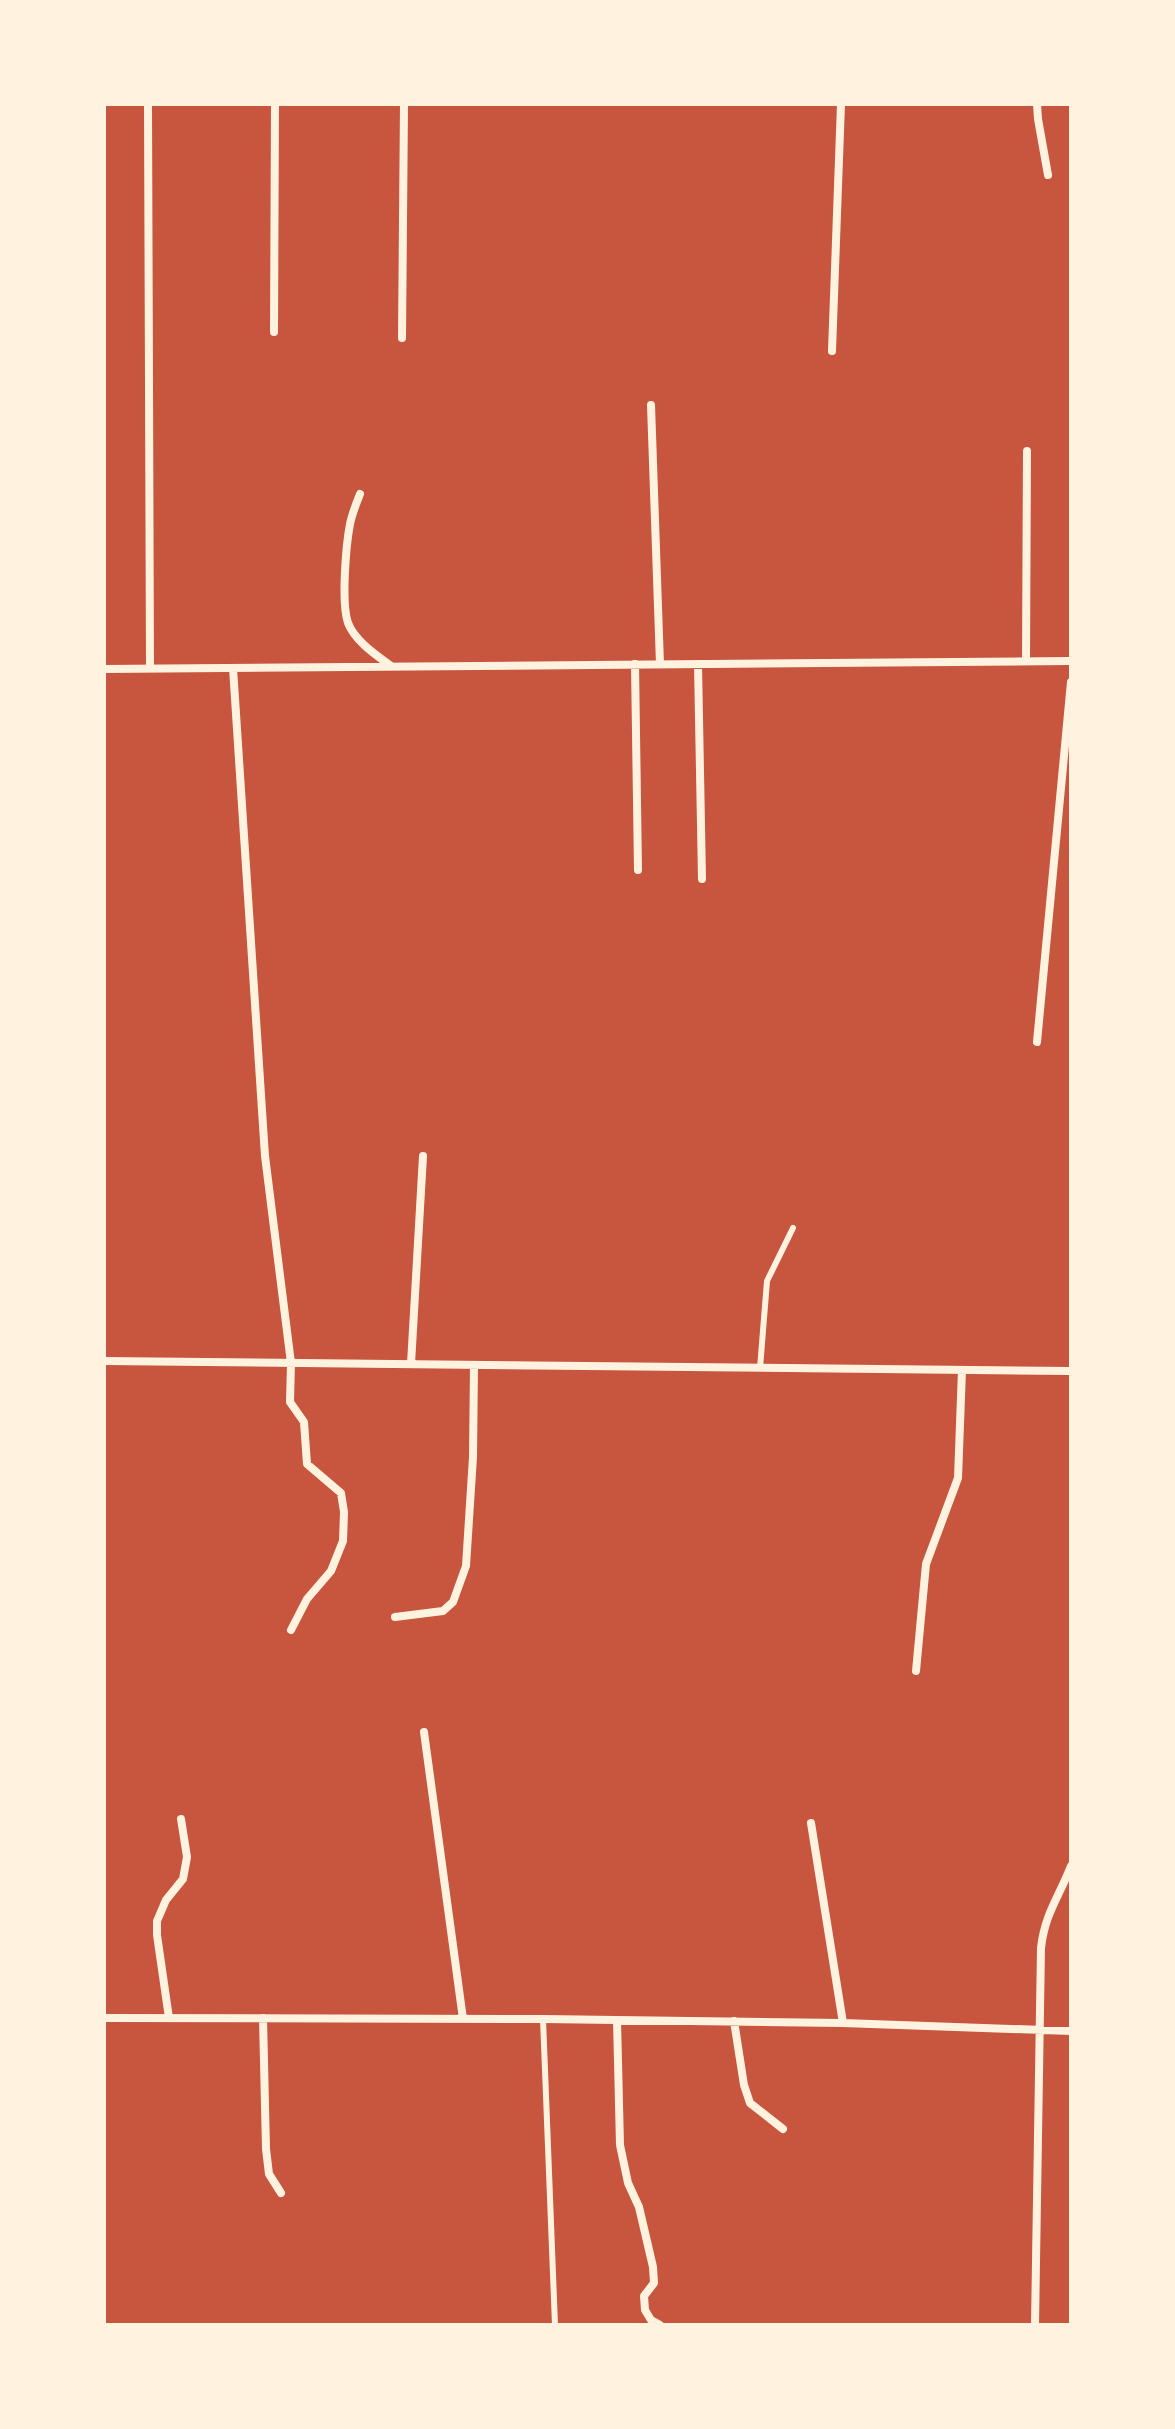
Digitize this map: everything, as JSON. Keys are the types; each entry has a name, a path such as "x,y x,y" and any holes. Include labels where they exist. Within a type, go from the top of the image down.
{"street":[{"path":"148,104 150,668"},
{"path":"274,332 275,104"},
{"path":"402,338 404,104"},
{"path":"832,351 841,104"},
{"path":"1037,104 1048,175"},
{"path":"651,405 660,664"},
{"path":"1026,661 1027,451"},
{"path":"360,494 350,520 348,538 345,604 348,624 365,646 392,667"},
{"path":"104,669 1071,661"},
{"path":"635,664 638,870"},
{"path":"698,664 702,879"},
{"path":"233,668 265,1156 291,1363 290,1402 304,1422 307,1464 341,1493 344,1512 343,1541 331,1571 307,1599 291,1630"},
{"path":"1037,1042 1071,682"},
{"path":"411,1364 423,1156"},
{"path":"104,1361 1071,1371"},
{"path":"395,1617 443,1611 453,1602 466,1566 473,1457 474,1365"},
{"path":"916,1671 926,1564 958,1478 962,1370"},
{"path":"424,1732 463,2019"},
{"path":"169,2018 157,1921 166,1900 183,1879 187,1857 181,1819"},
{"path":"811,1823 843,2023"},
{"path":"1035,2325 1043,1930 1071,1866"},
{"path":"104,2018 734,2021 1071,2031"},
{"path":"263,2018 266,2149 269,2174 281,2193"},
{"path":"617,2020 620,2145 653,2267 654,2283 644,2296 645,2310 651,2320 660,2325"},
{"path":"734,2021 744,2085 750,2103 783,2129"}],"lane":[{"path":"760,1368 767,1281 793,1228"},
{"path":"543,2019 555,2325"}]}
